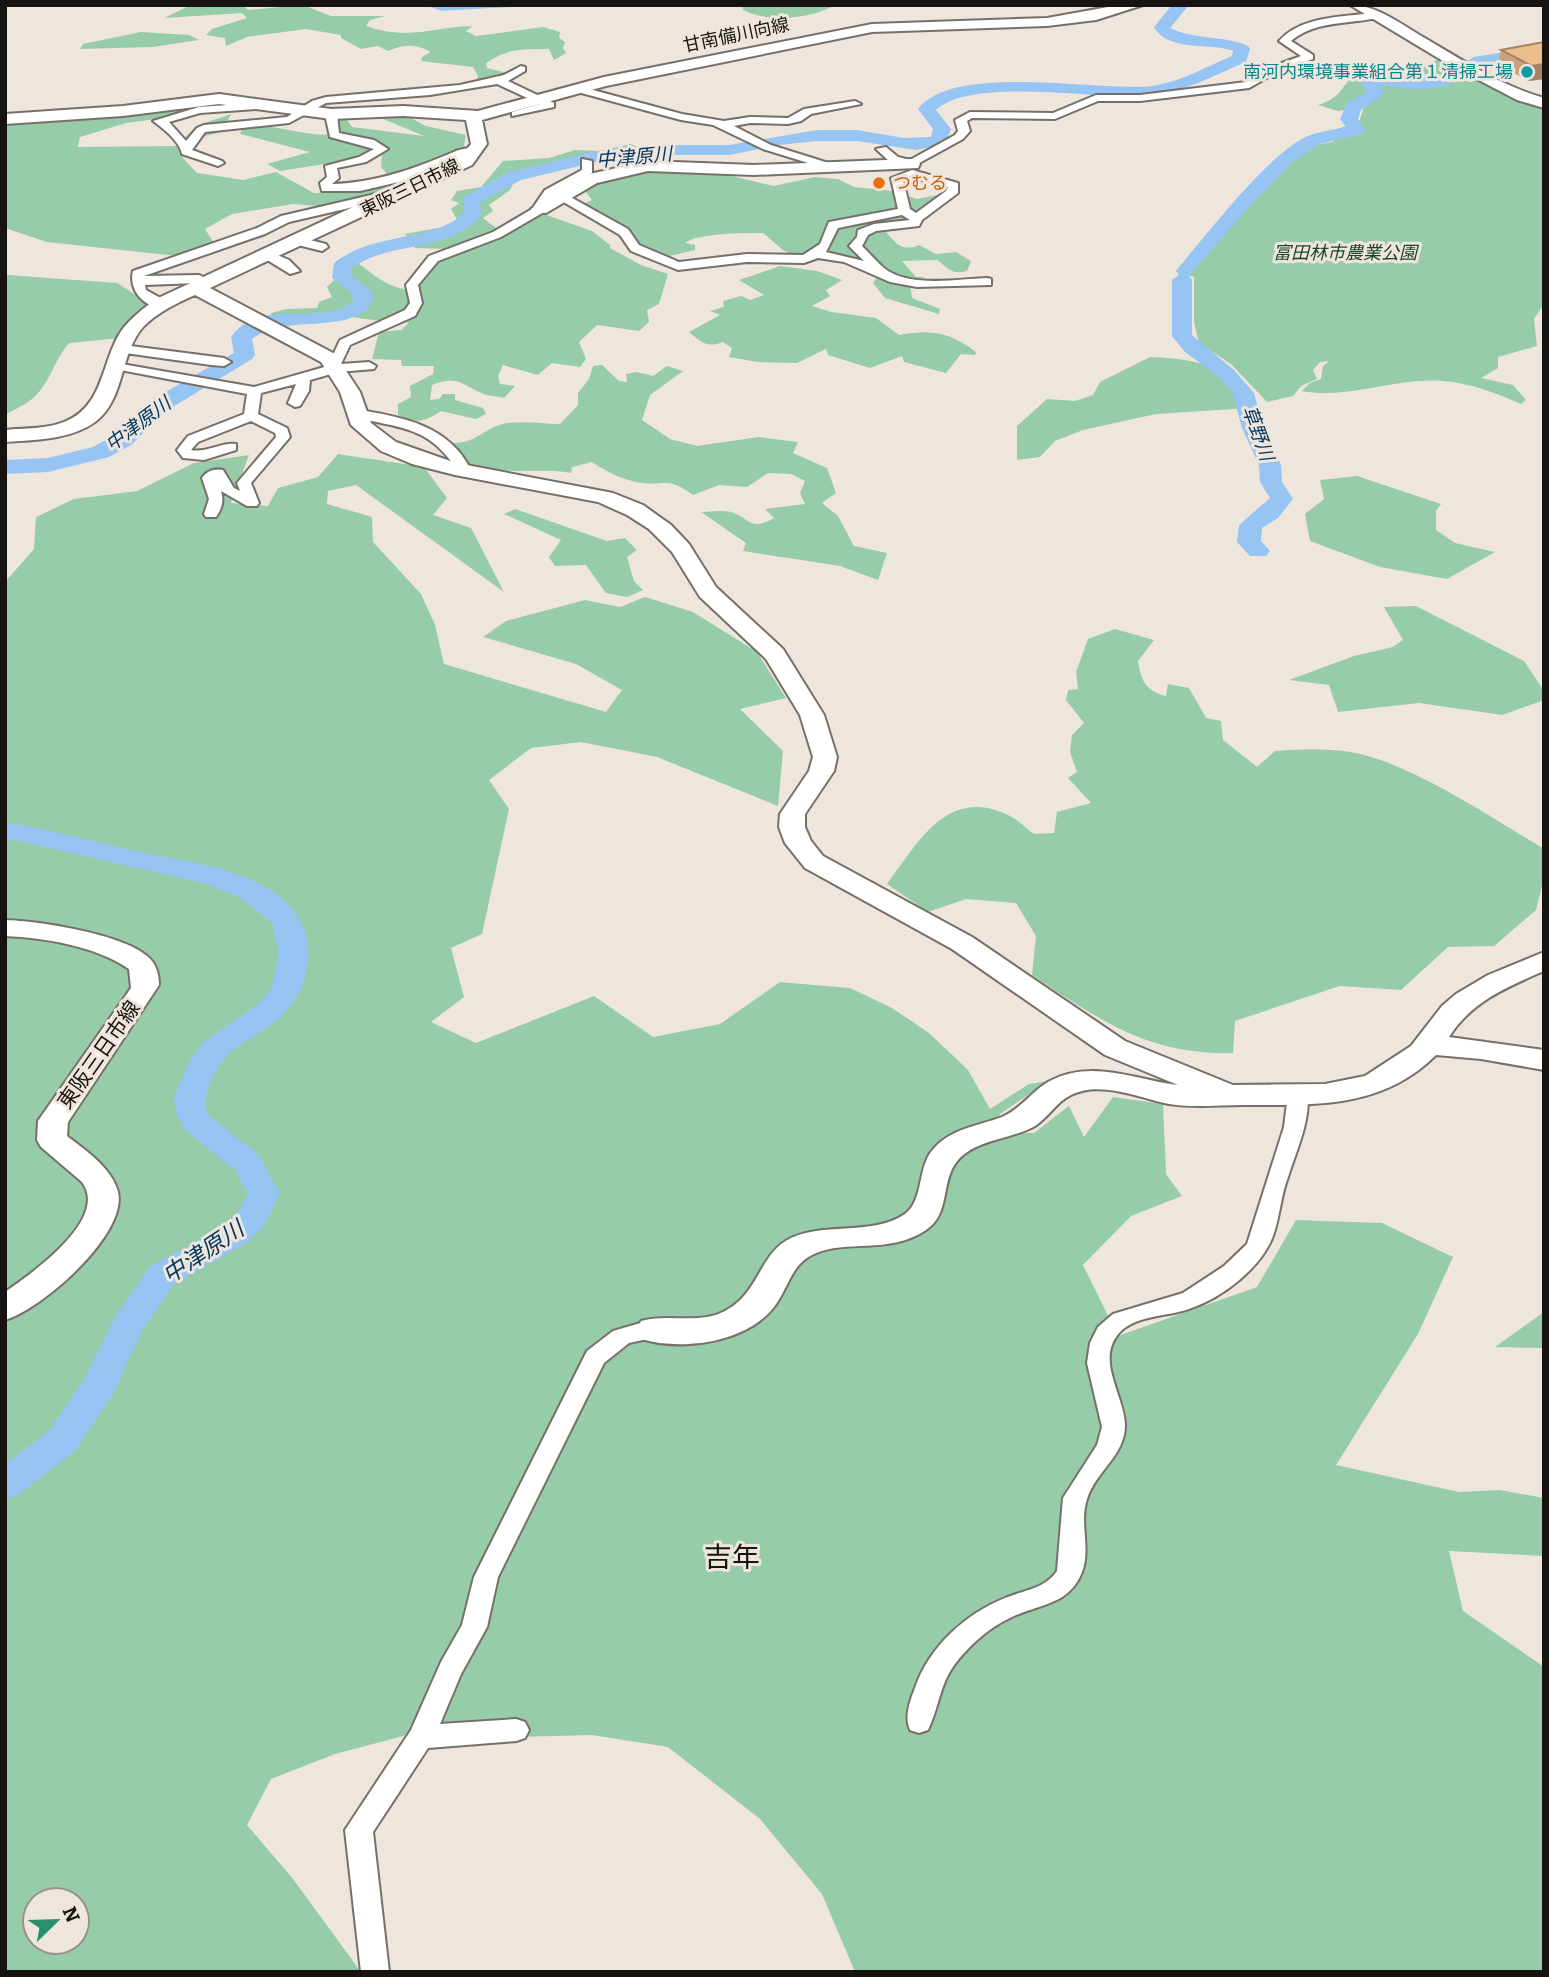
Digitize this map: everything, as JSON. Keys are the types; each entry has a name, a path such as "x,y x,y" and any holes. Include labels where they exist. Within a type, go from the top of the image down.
{"street":[{"name":"甘南備川向線","path":"472,116 751,50 872,28 1040,23 1096,16 1136,5"},
{"path":"1357,5 1523,97 1544,103"},
{"path":"904,211 896,180 963,134 961,120 970,115 1055,116 1096,98 1153,97 1255,84 1275,69 1309,57 1284,41 1292,34 1319,25 1373,16"},
{"path":"218,163 186,152 201,130 283,121 305,112 314,103 328,99 471,88 500,81 521,69"},
{"path":"500,81 541,99 549,107 516,114"},
{"path":"578,89 681,117 723,125 768,147 834,168"},
{"path":"5,119 106,113 219,99 331,114 403,111 472,116"},
{"path":"723,125 750,120 788,121 797,119 808,111 855,104"},
{"path":"187,147 179,142 170,126 159,121 199,110 270,105"},
{"path":"331,114 334,135 370,142 382,149 362,160 333,165 330,168 333,178 326,188 360,187 388,178 416,174 464,152 476,151"},
{"name":"東阪三日市線","path":"5,436 49,432 82,422 103,402 119,357 135,325 161,304 466,161 479,144 472,116"},
{"path":"882,149 894,160 954,185 952,193 910,225 868,229 855,244 883,272 894,279 917,283 987,282"},
{"path":"540,209 537,208 549,193 589,171 586,161"},
{"path":"335,367 345,343 410,313 416,303 412,285 428,261 443,253 484,241 591,178 648,166 732,170 912,169"},
{"path":"161,304 140,292 136,281 137,274 285,219 394,192 400,193"},
{"path":"561,197 624,233 635,248 678,266 747,258 804,259 817,254 826,245 834,225 904,211 917,218"},
{"path":"268,213 285,219"},
{"path":"298,241 322,247"},
{"path":"817,254 883,272"},
{"path":"268,255 285,262 294,271"},
{"path":"136,281 199,279 202,285 255,317 320,352 335,367 364,429 395,449 464,470 565,489 625,505 646,516 677,544 707,591 775,654 819,732 825,757 822,769 796,807 791,820 802,850 814,862 962,943 1115,1048 1230,1095"},
{"path":"119,357 184,351"},
{"path":"163,353 190,360 224,362"},
{"path":"119,357 189,380 254,391 335,367 369,366"},
{"path":"295,403 302,391 303,376"},
{"path":"251,416 254,391"},
{"path":"212,514 216,499 209,478 218,473 228,491 252,503 244,483 284,437 276,426 251,416 193,439 184,450 188,455 204,456 231,447"},
{"name":"東阪三日市線","path":"5,928 24,928 122,952 139,964 146,975 145,989 53,1121 52,1140 94,1177 103,1191 105,1210 83,1243 30,1292 5,1308"},
{"path":"375,1972 359,1829 421,1737 450,1670 474,1627 486,1577 595,1357 620,1336 637,1330 711,1331 730,1325 747,1316 761,1303 773,1283 780,1263 790,1253 816,1243 893,1232 918,1221 926,1211 939,1166 953,1149 965,1140 1033,1114 1053,1093 1069,1083 1100,1082 1186,1096 1297,1094 1345,1091 1370,1086 1430,1045 1436,1031 1456,1008 1488,986 1544,961"},
{"path":"1430,1045 1481,1049 1544,1060"},
{"path":"919,1723 933,1674 944,1656 996,1614 1045,1596 1066,1580 1071,1569 1074,1502 1079,1486 1104,1456 1111,1440 1113,1414 1099,1372 1100,1345 1105,1334 1119,1320 1175,1306 1196,1296 1256,1250 1266,1226 1268,1204 1298,1121 1297,1094"},
{"path":"421,1737 516,1730"}],"green space":[{"path":"191,5 242,5 248,10 303,5 331,16 385,16 370,20 366,26 408,33 473,26 466,31 476,36 543,27 560,32 559,38 565,42 563,48 566,53 554,60 549,49 510,52 486,63 487,68 512,74 476,82 478,76 473,67 421,61 422,57 431,52 420,47 405,46 388,51 378,46 361,49 341,38 341,35 306,29 247,37 226,46 225,38 206,35 212,29 247,18 242,13 164,18"},
{"path":"742,5 835,5 814,14 777,18 753,14 743,10"},
{"path":"141,32 189,35 199,40 152,47 80,49 83,44"},
{"name":"富田林市農業公園","path":"1442,59 1544,107 1544,304 1534,319 1537,346 1498,357 1498,368 1481,378 1513,385 1526,400 1521,404 1483,389 1443,381 1407,382 1337,393 1302,391 1310,383 1321,379 1323,366 1329,361 1320,362 1313,370 1317,379 1301,386 1293,396 1267,402 1231,364 1199,343 1194,322 1194,277 1188,275 1190,270 1290,158 1309,146 1333,142 1337,129 1359,122 1364,107 1338,111 1318,105 1333,98 1357,75 1403,75"},
{"path":"210,101 254,106 126,123 80,137 78,147 177,146 196,126 231,114 222,132 205,136 182,157 197,173 243,180 276,172 314,193 361,191 392,180 381,167 382,155 280,171 267,164 310,152 240,134 244,125 328,135 340,134 336,120 347,120 352,127 424,136 376,116 405,115 426,126 466,135 463,151 440,163 412,166 421,179 407,186 329,207 293,204 232,214 205,229 214,243 177,256 47,242 5,228 5,124"},
{"path":"631,144 640,148 709,148 724,153 648,154 568,165 540,165 518,172 510,190 489,205 493,211 483,218 496,228 541,213 592,231 610,245 610,248 641,265 668,274 659,304 647,310 649,322 639,331 597,325 579,342 586,359 580,367 552,363 538,375 503,365 498,376 500,384 515,386 504,398 483,394 453,381 432,385 430,400 439,399 443,394 455,394 455,400 483,408 486,414 476,419 441,411 420,421 398,415 398,404 411,397 410,386 433,374 434,366 402,366 401,360 372,359 379,332 401,330 408,324 405,318 396,313 381,321 322,313 273,318 271,313 286,309 317,308 319,302 332,297 327,287 334,280 347,286 356,281 346,275 345,268 357,262 392,286 418,290 418,283 448,249 415,248 405,234 453,228 459,223 451,209 459,203 451,200 457,191 481,187 503,161 549,158 575,150 600,151"},
{"path":"638,170 715,172 774,186 815,177 838,179 854,187 893,191 917,199 948,193 900,223 882,227 902,247 919,245 936,254 956,252 971,261 967,271 957,272 937,260 902,261 916,277 926,277 904,282 911,289 912,298 940,309 939,314 885,298 873,283 878,276 825,252 796,257 763,233 700,237 685,243 695,245 695,250 665,257 637,247 632,234 582,205 592,200 585,191 587,185"},
{"path":"780,266 817,271 842,280 826,290 830,296 812,306 831,312 876,318 899,335 930,332 948,336 976,352 975,355 961,354 946,373 904,362 902,356 870,368 828,355 826,349 797,363 757,362 729,357 732,348 723,342 713,345 705,343 689,332 720,315 710,311 724,307 723,301 741,296 750,300 764,295 739,280"},
{"path":"8,275 117,283 153,306 121,338 69,343 39,393 5,415 5,277"},
{"path":"1150,357 1186,360 1222,372 1240,387 1249,408 1156,414 1083,430 1055,441 1040,457 1017,460 1017,426 1047,399 1075,401 1093,395 1100,382"},
{"path":"602,365 619,381 627,382 626,374 637,372 653,376 667,366 683,371 650,395 642,420 670,439 697,446 759,437 798,442 793,453 827,468 836,493 822,503 838,516 854,546 887,553 878,580 840,566 743,551 746,543 701,512 727,511 755,524 766,522 774,518 765,509 805,504 800,493 805,481 791,474 768,473 747,487 719,485 693,495 668,483 651,484 628,480 592,462 572,467 571,473 494,470 464,460 451,443 468,441 508,423 560,424 578,405 578,393 589,379 593,366"},
{"path":"338,454 424,467 447,498 433,515 471,528 504,592 356,485 328,491 327,504 372,517 373,542 421,594 435,625 444,664 606,712 622,690 576,664 483,637 506,621 585,600 620,607 645,597 693,612 757,652 786,698 740,709 783,751 778,806 657,757 581,742 531,748 489,780 509,809 482,934 451,948 464,997 431,1022 476,1043 594,996 653,1037 720,1024 780,982 850,988 892,1008 929,1033 968,1070 990,1109 1029,1084 1048,1081 1000,1114 995,1133 1034,1133 1069,1106 1084,1137 1113,1097 1163,1104 1166,1174 1182,1196 1131,1216 1083,1265 1118,1336 1257,1287 1296,1220 1382,1223 1453,1257 1418,1334 1336,1465 1459,1492 1500,1490 1544,1498 1544,1556 1449,1551 1463,1611 1544,1667 1544,1972 855,1972 822,1894 760,1819 668,1747 592,1735 515,1737 434,1728 335,1754 271,1779 247,1825 293,1879 361,1972 5,1972 5,582 34,549 36,517 74,499 137,491 194,463 249,455 231,503 268,506 278,488 318,477"},
{"path":"1357,476 1441,504 1436,511 1436,530 1455,543 1495,552 1447,579 1380,567 1310,541 1305,514 1324,499 1320,480"},
{"path":"515,509 607,541 625,538 637,550 627,557 634,581 643,590 627,597 606,593 586,565 555,566 549,557 561,540 504,514"},
{"path":"1416,606 1524,661 1544,691 1544,700 1502,715 1419,703 1338,712 1329,685 1289,680 1354,656 1393,647 1403,640 1384,607"},
{"path":"1115,629 1154,640 1138,661 1145,684 1153,691 1166,696 1168,684 1189,688 1206,718 1221,721 1223,740 1257,767 1275,751 1332,750 1374,758 1424,779 1544,849 1544,877 1536,910 1494,946 1448,947 1401,990 1340,986 1235,1021 1233,1053 1202,1052 1175,1048 1126,1032 1032,975 1036,936 1016,903 966,899 928,912 887,884 923,837 936,823 951,813 968,808 987,808 1011,817 1034,834 1054,833 1057,812 1091,803 1068,778 1077,772 1070,752 1072,735 1084,723 1066,700 1068,690 1078,689 1076,672 1088,639"},
{"path":"1544,1312 1544,1348 1495,1347"}],"building":[{"path":"1544,42 1544,64 1532,66 1501,50"}],"waterway":[{"path":"431,5 442,9 513,5"},
{"name":"中津原川","path":"5,467 48,465 101,452 123,440 158,406 245,355 241,337 256,327 274,320 334,316 355,309 363,302 361,291 342,278 341,267 356,255 374,247 445,233 460,226 472,215 471,201 491,187 515,176 541,167 596,156 675,150 729,150 807,136 857,136 904,144 927,143 939,140 942,129 927,109 939,98 963,91 994,88 1150,91 1184,82 1240,59 1242,49 1232,45 1182,38 1164,31 1162,27 1181,5"},
{"name":"草野川","path":"1474,62 1544,51"},
{"name":"草野川","path":"1244,204 1288,157 1314,140 1356,130 1349,119 1353,107 1376,94 1366,78 1402,83 1439,82 1451,78 1449,70"},
{"name":"草野川","path":"1186,271 1238,210"},
{"name":"草野川","path":"1182,280 1182,336 1192,348 1227,374 1243,393 1253,428 1270,465 1271,482 1282,499 1270,513 1251,525 1249,542 1258,551"},
{"name":"中津原川","path":"5,830 194,872 231,883 249,891 278,911 290,930 294,954 290,978 280,999 267,1012 212,1050 190,1096 196,1122 210,1136 243,1158 255,1175 264,1194 252,1218 233,1236 162,1275 127,1326 99,1386 62,1441 5,1485"}],"place":[{"name":"南河内環境事業組合第１清掃工場","path":"1527,72"},
{"name":"つむる","path":"879,183"}],"district":[{"name":"吉年","path":"732,1557"}]}
